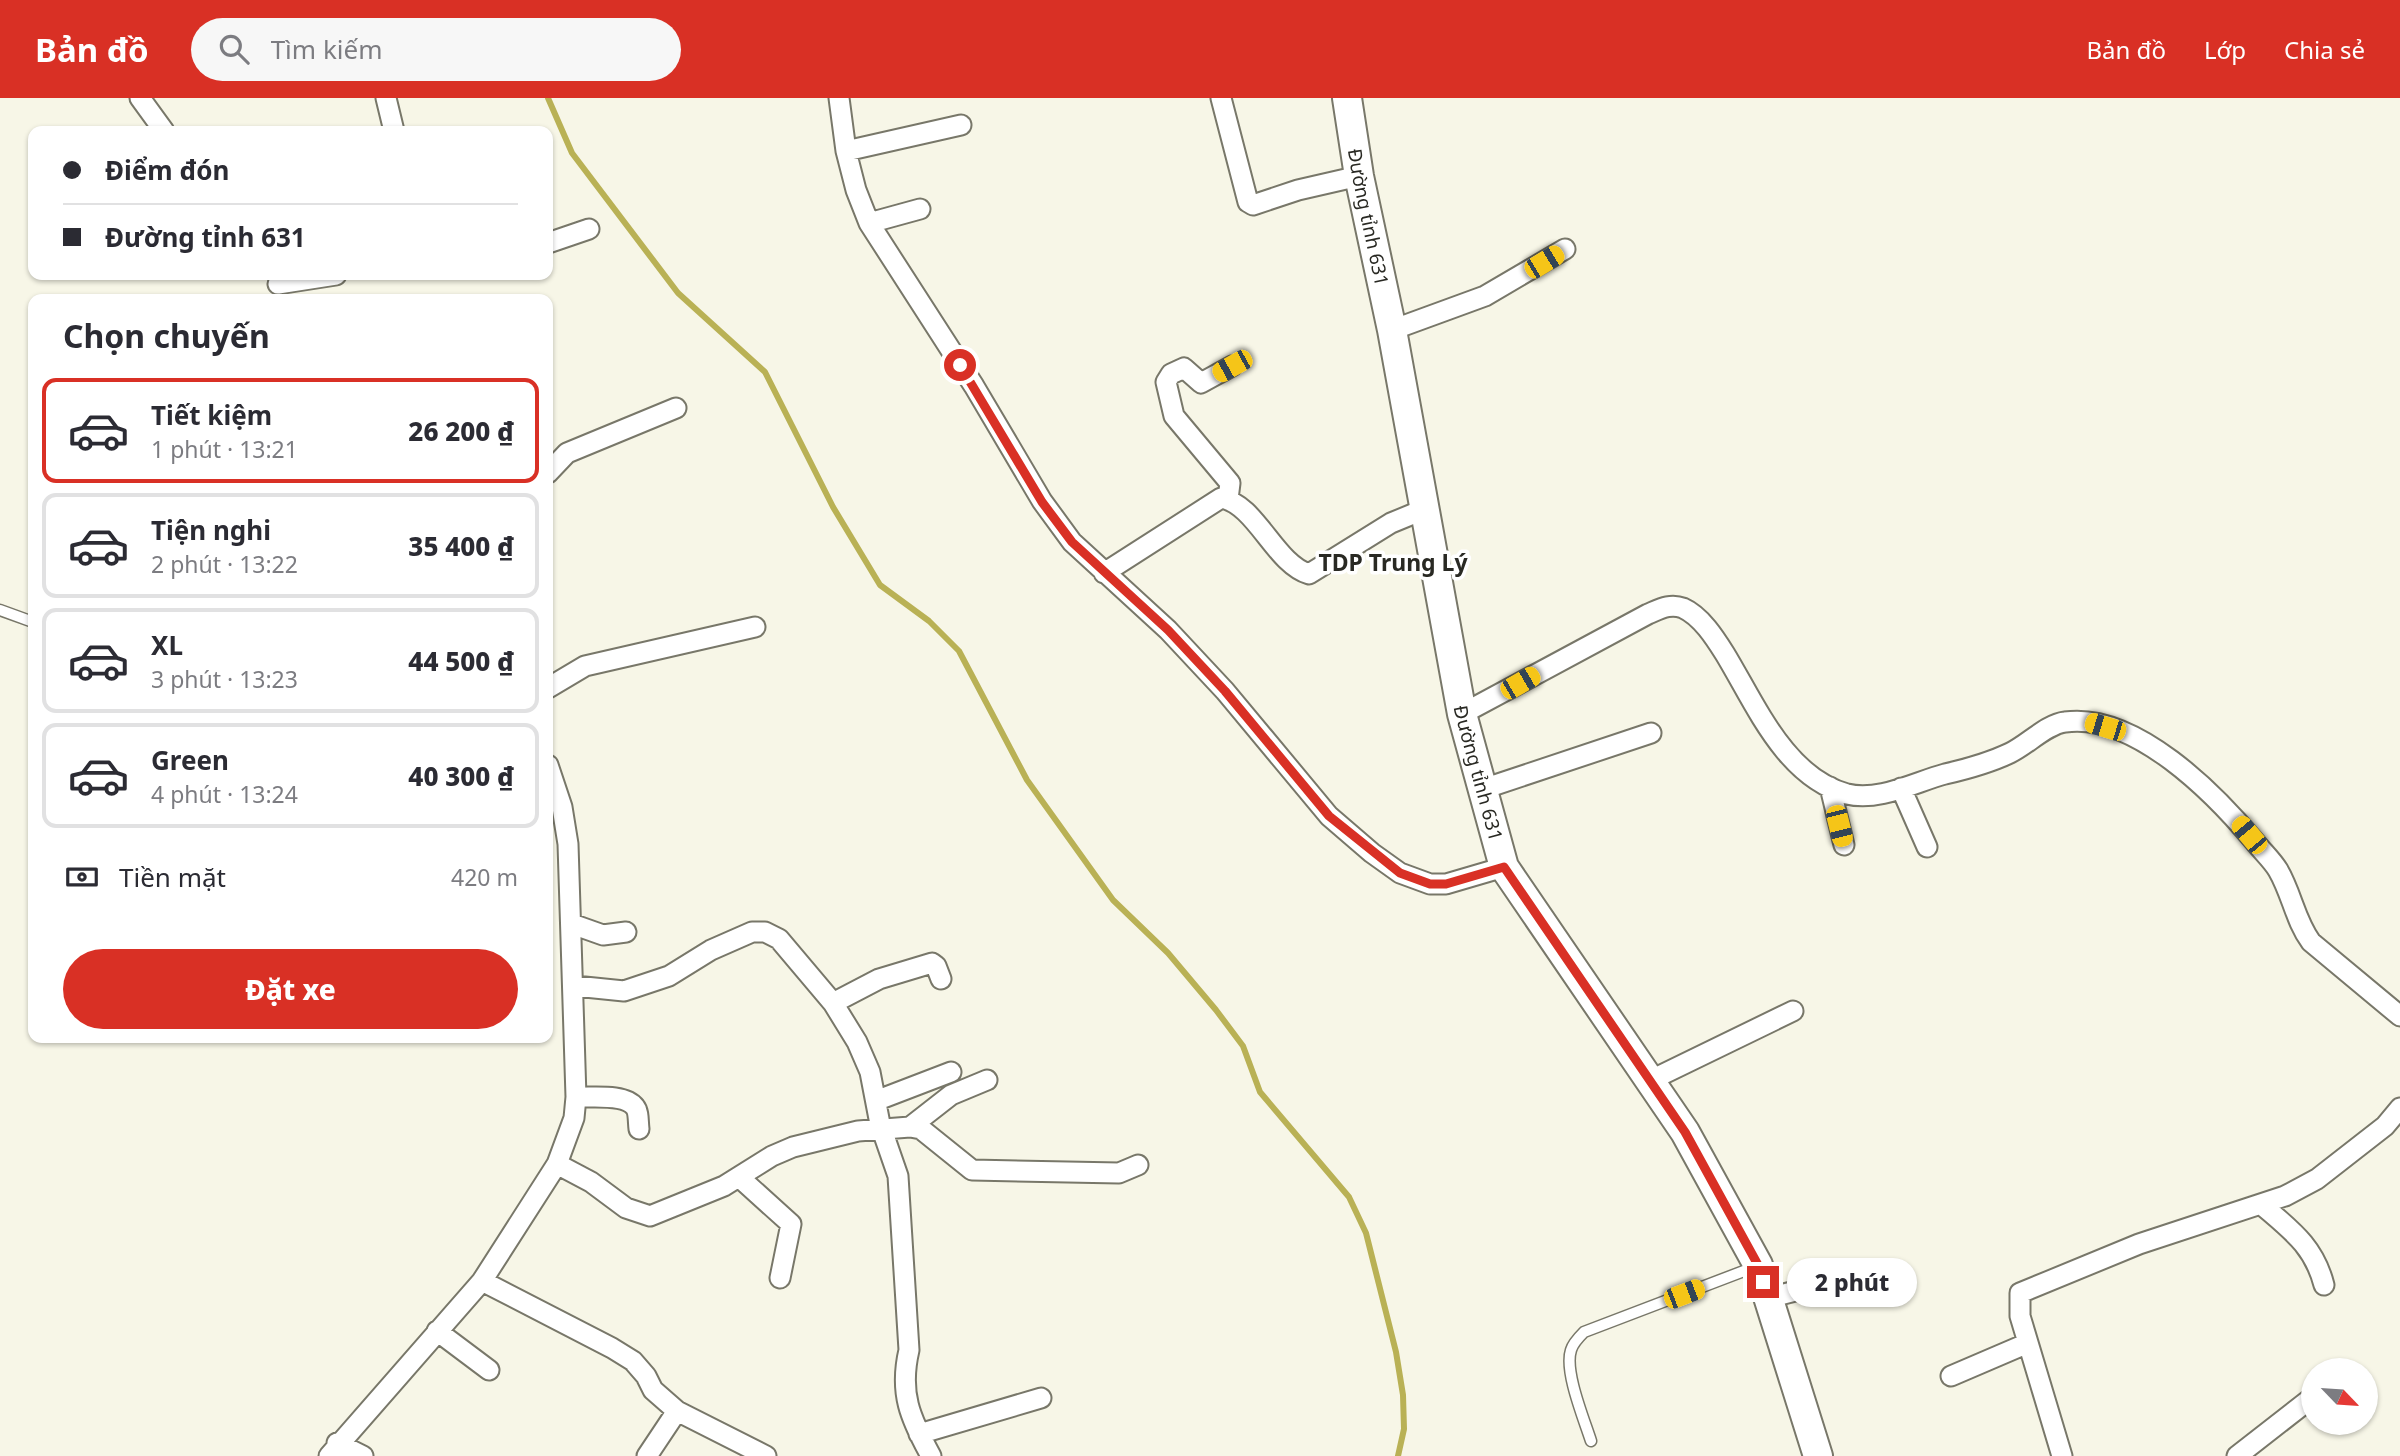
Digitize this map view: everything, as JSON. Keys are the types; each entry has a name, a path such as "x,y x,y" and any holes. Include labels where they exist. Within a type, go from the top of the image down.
{"main road":[{"name":"Đường tỉnh 631","path":"1347,98 1359,176 1392,330 1462,713 1504,867 1685,1132 1758,1265 1818,1456"}],"street":[{"path":"140,98 160,126"},
{"path":"386,98 393,126"},
{"path":"839,98 846,151 856,190 869,223 1006,439 1042,502 1072,542 1168,630 1225,691 1329,816 1373,853 1400,873 1430,884 1446,884 1504,867"},
{"path":"1221,98 1248,202 1253,205 1298,190 1359,176"},
{"path":"846,151 961,125"},
{"path":"869,223 920,209"},
{"path":"553,241 589,229"},
{"path":"1392,330 1485,296 1565,249"},
{"path":"279,286 310,280"},
{"path":"1228,499 1230,483 1174,416 1166,382 1171,374 1184,368 1201,383 1232,366"},
{"path":"553,468 567,453 676,408"},
{"path":"1104,573 1212,502 1228,499"},
{"path":"1228,499 1293,566 1309,574 1391,523 1425,509"},
{"path":"1462,713 1665,606 1681,607 1692,613 1714,637 1785,751 1802,769 1830,787 1850,795 1901,788 1980,766 2010,753 2063,722 2091,722 2120,731 2178,767 2221,801 2278,869 2300,926 2311,942 2400,1016"},
{"path":"553,685 585,666 755,627"},
{"path":"1483,789 1651,733"},
{"path":"363,1456 333,1450 482,1282 557,1164 574,1118 575,986 568,844 562,807 553,780"},
{"path":"1830,787 1844,845"},
{"path":"1901,788 1927,847"},
{"path":"572,925 603,935 626,932"},
{"path":"575,986 624,991 650,985 729,940 752,932 765,932 779,939 833,1003 857,1042 878,1100 882,1129 898,1177 909,1340 904,1395 930,1456"},
{"path":"833,1003 879,979 932,962 941,979"},
{"path":"1649,1081 1794,1011"},
{"path":"878,1100 951,1072"},
{"path":"910,1127 951,1095 987,1080"},
{"path":"576,1097 623,1100 631,1103 636,1108 639,1129"},
{"path":"2062,1456 2018,1300 2026,1288 2197,1224 2262,1205 2317,1179 2385,1126 2400,1108"},
{"path":"557,1164 591,1182 626,1208 650,1216 704,1196 740,1178 772,1156 793,1147 858,1130 910,1127 933,1137 972,1170 1119,1173 1138,1165"},
{"path":"740,1178 791,1224 780,1278"},
{"path":"2262,1205 2297,1236 2318,1261 2324,1285"},
{"path":"1768,1298 1858,1275"},
{"path":"482,1282 633,1362 646,1376 653,1390 677,1411 766,1456"},
{"path":"437,1331 489,1370"},
{"path":"1951,1376 2028,1343"},
{"path":"919,1434 1041,1398"},
{"path":"2238,1456 2301,1406"},
{"path":"647,1456 677,1411"}],"lane":[{"path":"0,610 28,620"},
{"path":"1591,1441 1569,1364 1571,1348 1577,1339 1584,1332 1758,1265"}],"waterway":[{"path":"548,98 572,153 678,293 765,372 833,507 880,585 929,621 959,651 1027,780 1113,900 1168,953 1216,1010 1243,1046 1260,1092 1349,1197 1366,1233 1396,1352 1403,1395 1404,1429 1398,1456"}],"district":[{"name":"TDP Trung Lý","path":"1393,563"}],"route":[{"path":"960,365 1013,449 1042,502 1072,542 1168,630 1225,691 1329,816 1400,873 1430,884 1446,884 1504,867 1685,1132 1758,1265 1763,1282"}]}
